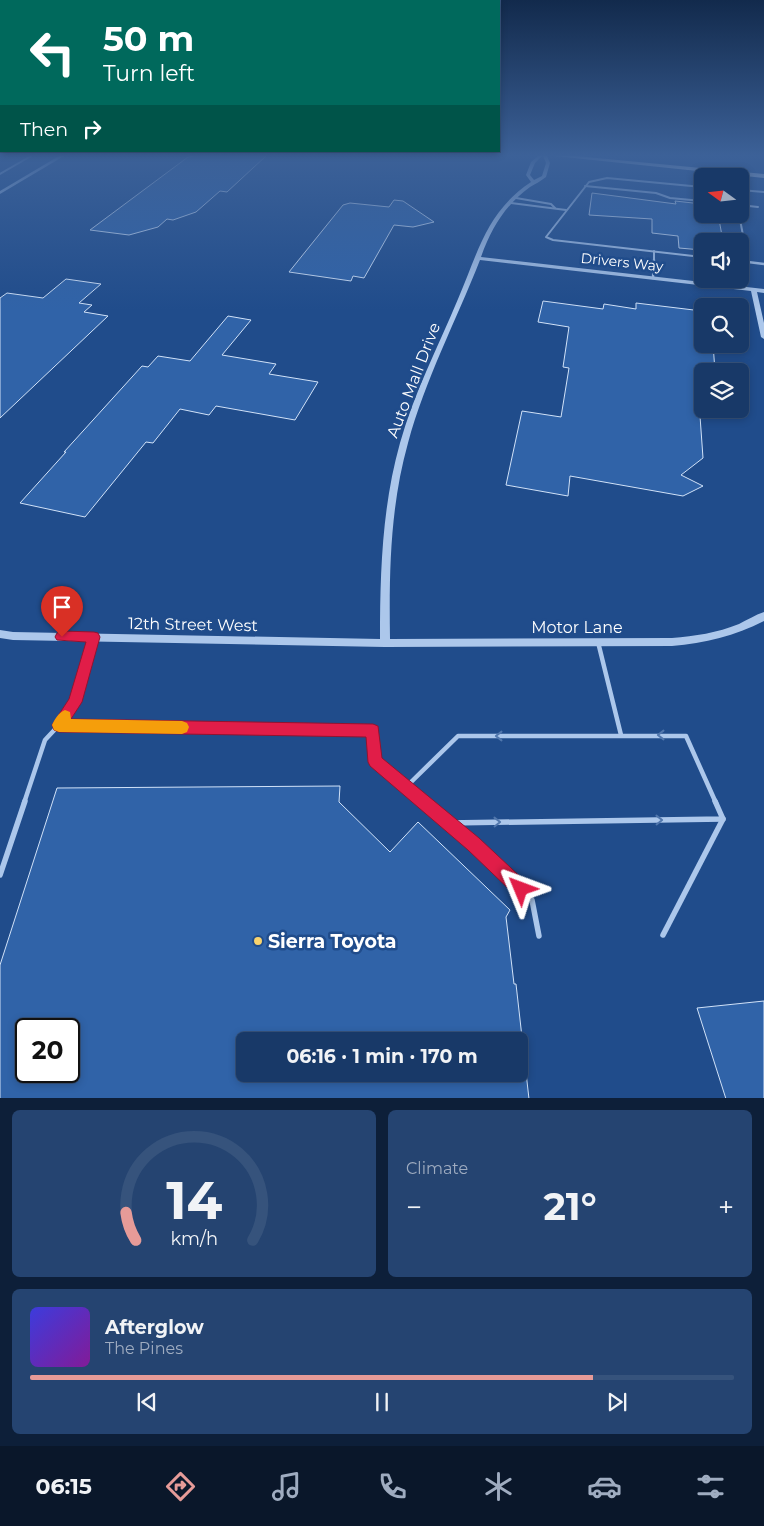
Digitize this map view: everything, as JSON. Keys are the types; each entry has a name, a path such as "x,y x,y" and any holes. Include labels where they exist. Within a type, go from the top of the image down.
{"street":[{"name":"Auto Mall Drive","path":"385,643 385,582 391,515 399,464 412,416 492,224 507,207"},
{"name":"Drivers Way","path":"478,258 764,291"},
{"path":"754,290 764,337"},
{"name":"Motor Lane","path":"385,643 702,640 730,632 764,616"},
{"name":"12th Street West","path":"0,634 13,636 385,643"}],"lane":[{"path":"537,207 566,210"},
{"path":"568,207 546,237 554,240 694,256"},
{"path":"653,278 654,251"},
{"path":"749,262 764,264"},
{"path":"0,875 45,740 59,725 75,702 94,637"},
{"path":"598,642 621,735"},
{"path":"59,725 373,730 375,762 474,844 532,900 538,936"},
{"path":"406,787 458,736 686,736 723,819"},
{"path":"448,823 723,819"},
{"path":"663,935 723,819"}],"building":[{"path":"121,207 201,207 196,212 173,220 167,219 158,227 129,235 90,230"},
{"path":"341,207 412,207 434,222 413,227 394,225 364,278 353,276 351,281 289,272"},
{"path":"590,207 694,207 694,223 720,223 722,233 694,233 694,249 679,248 678,236 652,233 652,219 589,215"},
{"path":"66,279 101,284 79,303 92,305 84,312 108,316 0,418 0,298 7,293 43,298"},
{"path":"543,301 603,309 604,304 636,309 636,303 694,310 694,353 714,353 714,363 694,363 694,418 700,418 703,458 681,475 703,486 683,496 570,476 568,496 506,485 522,411 561,417 569,368 563,367 569,327 538,322"},
{"path":"228,316 251,320 222,355 276,364 269,374 318,382 295,420 216,406 209,415 180,409 153,443 146,442 85,517 20,503 142,366 148,367 158,356 190,361"},
{"name":"Sierra Toyota","path":"340,786 339,802 390,852 418,822 510,910 506,917 521,1032 236,1032 236,1082 527,1082 529,1098 0,1098 0,965 57,788"},
{"path":"764,1001 764,1098 726,1098 697,1008"}],"slow traffic":[{"path":"65,717 59,725 182,727"}],"place":[{"name":"Sierra Toyota","path":"258,941"}],"route":[{"path":"62,637 94,637 75,702 59,725 373,730 375,762 474,844 521,889"}]}
